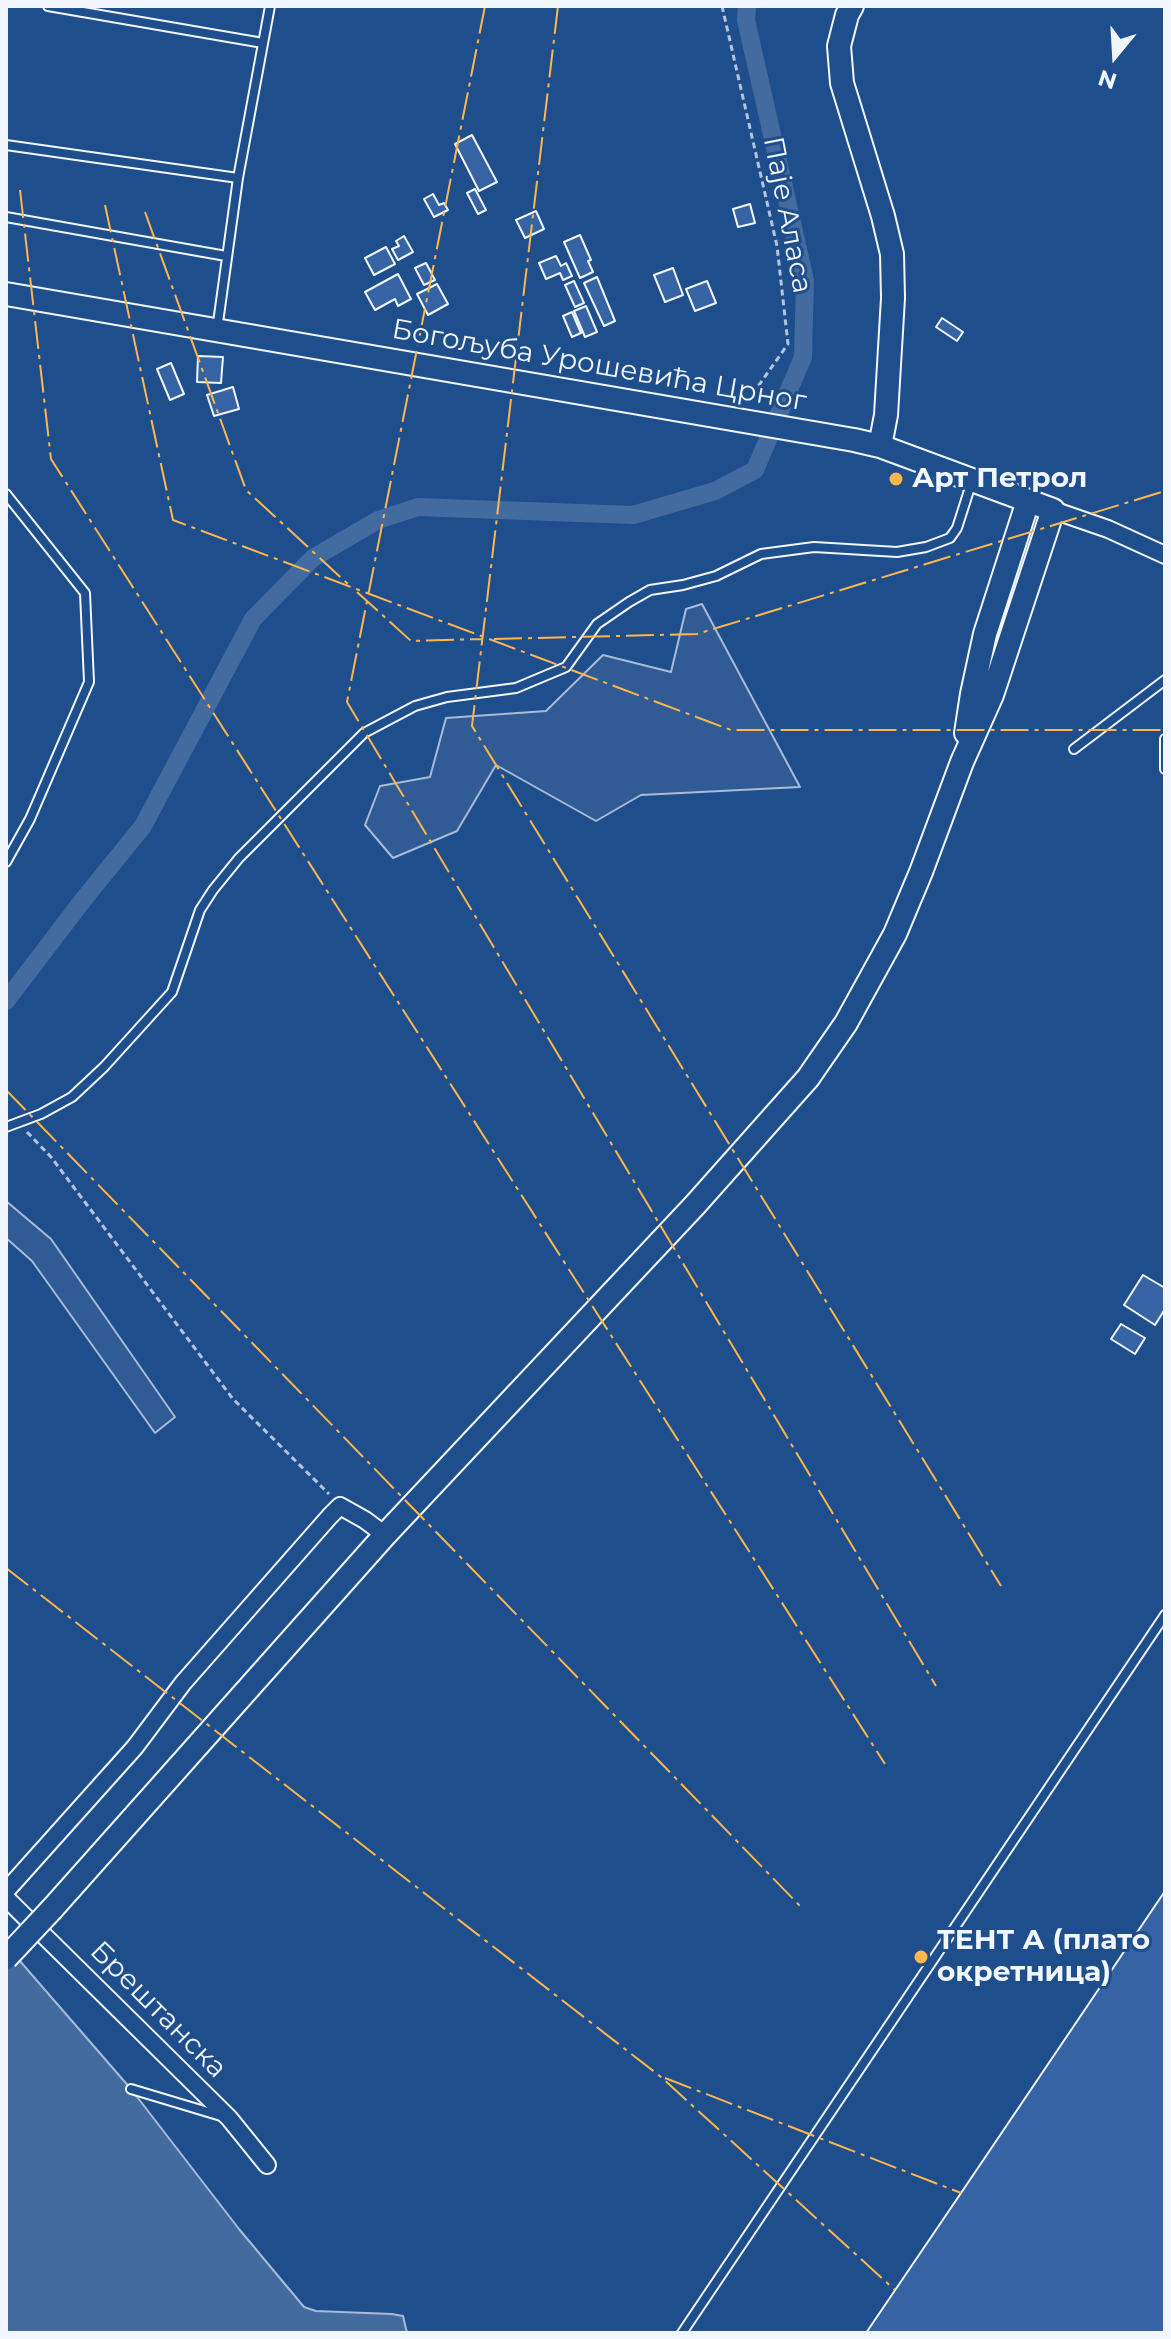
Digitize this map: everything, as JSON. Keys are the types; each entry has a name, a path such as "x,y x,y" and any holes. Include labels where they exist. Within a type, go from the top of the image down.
{"main road":[{"path":"852,6 839,46 842,83 892,254 893,298 886,415 880,446"},
{"name":"Богољуба Урошевића Црног","path":"6,294 880,446 1053,510"},
{"path":"962,762 985,634 1028,501"},
{"path":"6,1958 385,1535 695,1205 808,1078 846,1023 895,934 962,762 992,695 1053,510"}],"street":[{"name":"Богољуба Урошевића Црног","path":"1053,510 1108,529 1165,555"},
{"path":"6,1891 135,1747 183,1683 340,1506 385,1535"},
{"name":"Брештанска","path":"6,1898 229,2118 267,2165"}],"lane":[{"path":"48,6 263,43"},
{"path":"216,331 238,178 270,6"},
{"path":"6,145 238,178"},
{"path":"6,217 226,256"},
{"path":"6,1127 19,1124 72,1097 104,1067 172,992 200,910 213,890 239,858 364,733 415,706 447,697 516,688 566,667 597,624 650,590 716,576 761,554 814,547 897,552 926,547 950,538 957,528 972,480"},
{"path":"6,494 85,593 89,682 30,819 6,862"},
{"path":"1074,749 1165,680"},
{"path":"1165,739 1165,769"},
{"path":"682,2333 1165,1615"},
{"path":"131,2089 229,2118"}],"path":[{"name":"Паје Аласа","path":"722,6 777,246 788,344 758,384 748,421"},
{"path":"19,1124 51,1157 233,1399 340,1506"}],"shaded area":[{"path":"702,604 800,787 641,795 596,821 496,765 457,831 393,858 365,825 380,786 430,777 446,718 546,711 603,655 671,672 686,609"},
{"path":"6,1201 51,1239 175,1417 155,1433 32,1261 6,1238"},
{"path":"6,1945 131,2089 239,2229 304,2307 316,2311 403,2316 407,2333 6,2333"}],"building":[{"path":"472,135 497,182 479,191 455,144"},
{"path":"475,189 486,210 478,214 467,193"},
{"path":"433,194 439,205 444,203 448,210 434,217 424,199"},
{"path":"750,204 755,223 738,227 733,209"},
{"path":"536,211 544,229 525,238 516,220"},
{"path":"580,235 593,272 580,278 564,242"},
{"path":"404,236 413,252 398,260 392,249 399,246 396,241"},
{"path":"386,247 395,264 374,275 365,258"},
{"path":"556,256 561,266 566,263 572,276 563,280 560,273 546,279 539,263"},
{"path":"426,263 435,280 424,285 415,268"},
{"path":"673,268 683,295 665,302 654,275"},
{"path":"398,274 411,299 398,306 395,299 375,310 365,292"},
{"path":"597,277 615,321 604,326 584,283"},
{"path":"574,281 584,303 575,307 565,285"},
{"path":"707,281 716,303 695,311 686,289"},
{"path":"437,284 448,304 428,315 417,294"},
{"path":"586,306 597,332 585,337 574,311"},
{"path":"572,312 581,333 572,337 563,316"},
{"path":"942,318 963,332 957,341 936,327"},
{"path":"198,356 223,357 221,383 197,382"},
{"path":"171,363 184,394 170,400 157,369"},
{"path":"233,387 239,409 214,416 207,395"},
{"path":"1143,1275 1165,1288 1165,1309 1155,1325 1124,1305"},
{"path":"1121,1324 1145,1338 1135,1354 1111,1339"},
{"path":"1165,1891 1165,2333 866,2333 961,2193"}],"waterway":[{"path":"6,1001 143,826 253,619 313,558 378,520 418,507 633,515 715,491 755,470 803,357 805,280 746,20 747,6"}],"power":[{"path":"485,6 347,702 936,1686"},
{"path":"558,6 472,726 1001,1586"},
{"path":"20,190 51,459 885,1764"},
{"path":"105,205 173,520 731,730 1165,730"},
{"path":"145,212 246,490 348,584"},
{"path":"494,639 697,634 1165,491"},
{"path":"357,592 411,641 482,639"},
{"path":"6,1090 801,1907"},
{"path":"6,1568 661,2077 895,2290"},
{"path":"665,2078 961,2193"}],"place":[{"name":"Арт Петрол","path":"896,479"},
{"name":"ТЕНТ А (плато окретница)","path":"921,1957"}]}
